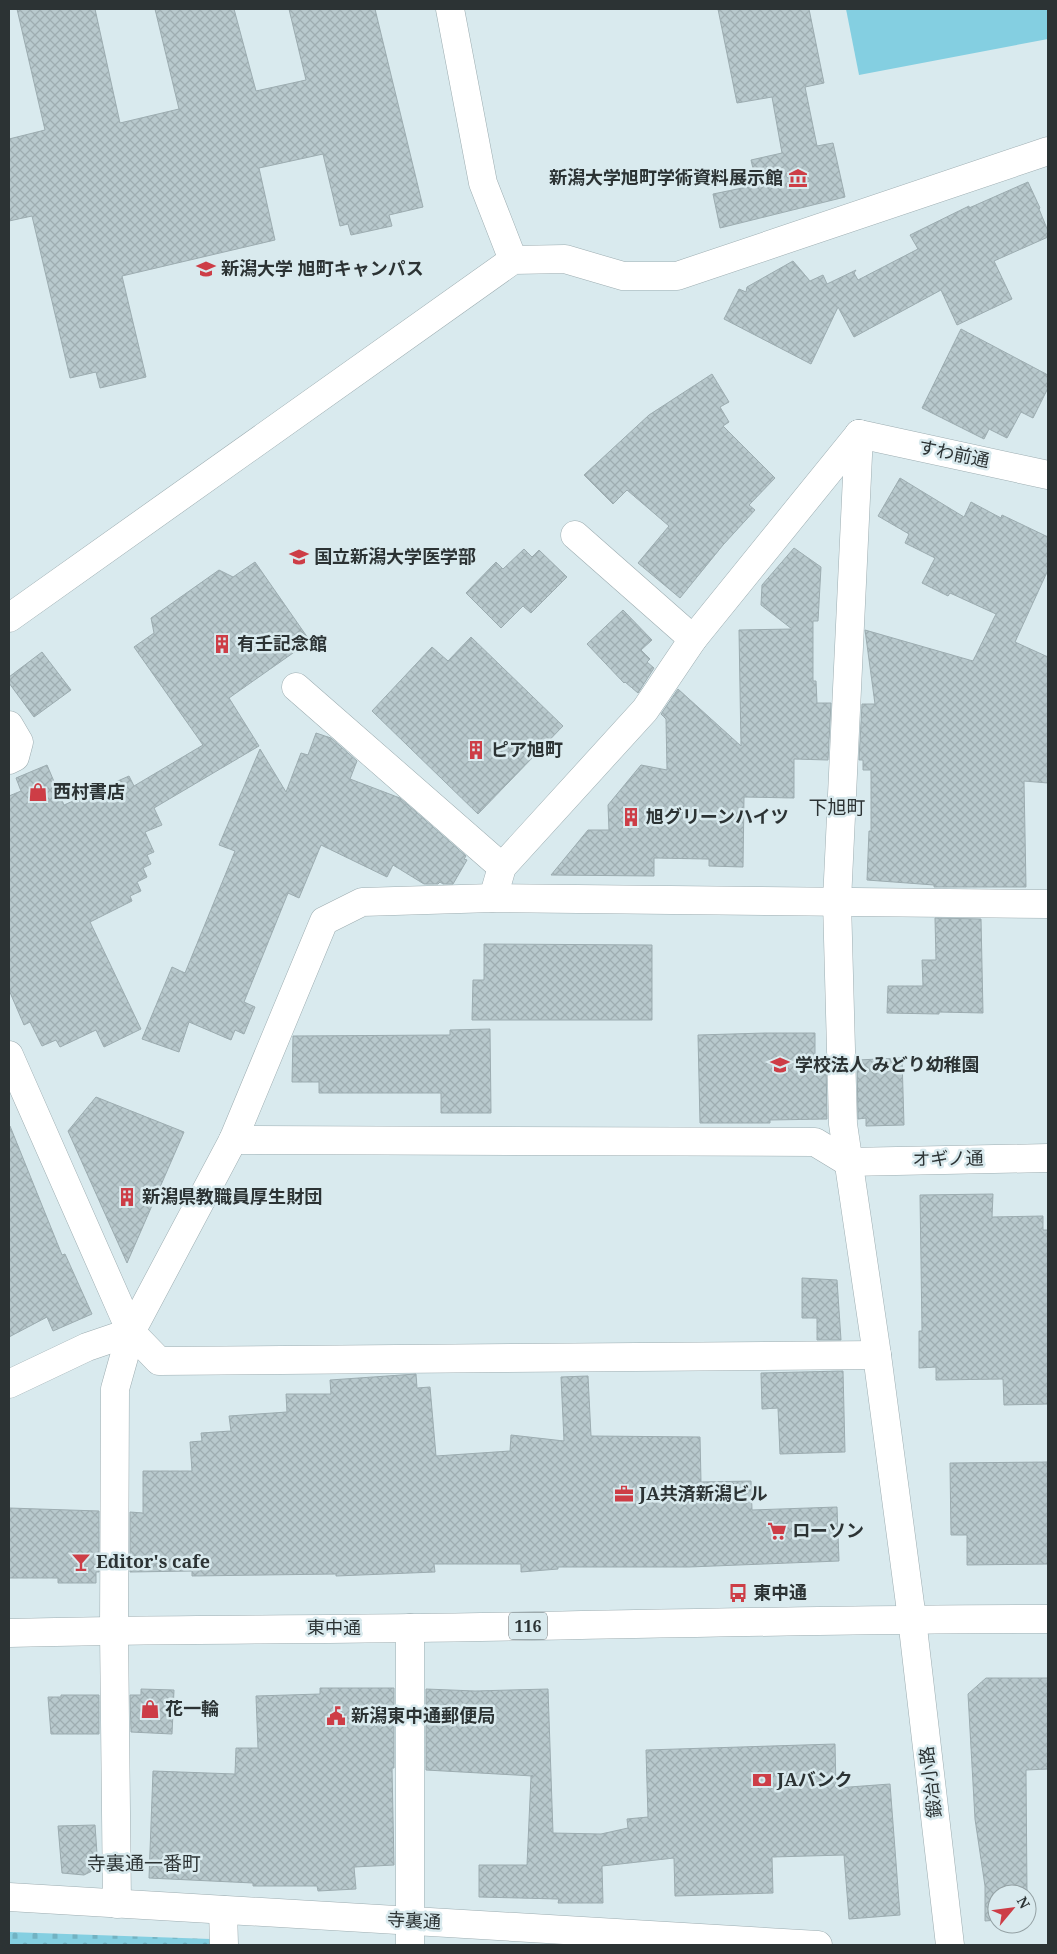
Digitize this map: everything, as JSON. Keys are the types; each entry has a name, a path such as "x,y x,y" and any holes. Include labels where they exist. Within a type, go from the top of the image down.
{"main road":[{"path":"450,9 483,184 513,260"},
{"path":"9,618 513,260 564,260 622,276 676,276 1048,151"},
{"path":"493,898 502,867 645,710 692,639 859,434"},
{"name":"すわ前通","path":"859,434 1048,475"},
{"name":"鍛冶小路","path":"859,434 837,901 843,1124 878,1355 912,1619 950,1945"},
{"path":"576,535 692,639"},
{"path":"296,687 502,867"},
{"path":"9,725 18,742 15,758 9,760"},
{"path":"116,1904 115,1389 130,1332 232,1140 324,921 362,902 493,898 1048,904"},
{"path":"9,1055 130,1332 159,1361 878,1355"},
{"path":"232,1140 815,1142 848,1162"},
{"name":"オギノ通","path":"848,1162 1048,1158"},
{"path":"9,1384 87,1347 130,1332"},
{"name":"東中通","path":"9,1633 912,1619 1048,1619"},
{"path":"410,1628 410,1933"},
{"name":"寺裏通","path":"9,1897 223,1910 410,1933 818,1945"},
{"path":"223,1910 224,1945"}],"green space":[{"path":"846,9 1048,9 1048,39 859,75"},
{"path":"9,1932 211,1939 211,1945 9,1945"}],"building":[{"path":"17,9 95,9 120,123 179,109 155,9 234,9 256,91 306,80 289,9 375,9 423,207 389,215 392,226 351,235 348,224 340,226 323,154 259,168 275,240 122,276 146,377 100,388 96,372 70,378 32,216 9,221 9,139 45,130"},
{"path":"718,9 809,9 824,83 805,87 817,146 833,143 845,197 720,228 713,194 757,185 751,160 782,153 772,97 737,103"},
{"path":"1028,182 1040,208 1048,231 1048,237 994,261 1012,299 957,325 941,290 854,337 838,307 811,364 724,319 739,289 746,292 747,287 793,261 810,281 823,275 827,284 856,270 854,273 858,280 918,249 910,235 969,206 969,208"},
{"path":"961,329 1048,375 1048,388 1033,418 1021,412 1007,438 989,429 984,439 922,408"},
{"path":"712,374 729,402 720,407 729,422 723,426 775,478 749,505 755,510 723,545 680,598 638,563 669,526 627,490 613,504 584,475 649,415"},
{"path":"900,478 964,517 971,502 1001,518 1002,515 1048,537 1048,570 1015,642 1048,657 1048,783 1024,781 1026,887 934,887 934,885 867,880 869,831 871,831 871,770 863,770 863,760 859,760 862,704 875,704 865,630 973,661 996,614 950,593 948,596 922,583 935,558 905,543 909,534 878,516"},
{"path":"794,548 821,567 818,621 813,621 813,681 816,681 817,703 831,703 828,760 794,759 794,798 744,797 743,867 709,866 709,859 654,858 654,876 551,875 588,830 609,830 608,805 641,765 667,770 666,719 661,714 678,689 741,746 739,630 792,629 761,605 762,585"},
{"path":"524,549 532,557 539,550 567,577 531,613 523,606 501,628 466,593 496,562 503,569"},
{"path":"255,562 310,641 229,698 259,746 154,808 162,825 145,832 154,852 147,855 151,864 143,868 147,877 137,882 141,891 130,896 132,901 90,922 141,1029 104,1047 96,1030 60,1047 56,1040 42,1046 30,1022 24,1025 9,990 9,796 21,791 16,778 47,765 64,805 129,776 134,786 203,745 134,647 154,633 151,618 219,570 233,577"},
{"path":"623,610 652,640 641,650 650,659 647,662 654,668 638,693 624,683 587,644"},
{"name":"ピア旭町","path":"471,637 563,726 478,814 372,711 432,647 448,661"},
{"path":"42,652 71,690 34,717 9,683 9,677"},
{"path":"316,733 331,738 357,761 350,779 400,798 466,856 464,859 467,860 453,884 443,884 440,882 438,884 424,884 393,865 387,877 321,845 299,898 288,893 244,1002 255,1007 244,1034 235,1030 231,1040 189,1022 179,1052 142,1039 172,967 185,973 235,851 219,845 260,749 286,792 301,753 308,755"},
{"path":"935,918 981,919 983,1013 887,1013 888,986 923,986 922,960 936,960"},
{"path":"484,944 652,945 652,1020 472,1020 473,980 484,980"},
{"path":"490,1029 491,1113 441,1113 441,1093 319,1093 319,1082 292,1082 293,1036 450,1035 450,1030"},
{"path":"815,1033 815,1061 826,1061 827,1119 770,1120 770,1123 700,1123 698,1035"},
{"path":"902,1058 904,1125 866,1126 866,1118 858,1119 857,1060"},
{"name":"新潟県教職員厚生財団","path":"96,1097 184,1132 127,1263 68,1131"},
{"path":"9,1126 62,1255 65,1254 92,1314 53,1331 47,1317 9,1337"},
{"path":"993,1194 992,1217 1043,1216 1043,1230 1048,1230 1048,1404 1004,1405 1003,1379 936,1380 936,1367 919,1368 919,1331 922,1331 920,1195"},
{"path":"802,1278 837,1280 841,1340 817,1340 817,1318 802,1318"},
{"path":"843,1371 845,1452 780,1454 778,1408 762,1409 761,1373"},
{"path":"416,1374 417,1388 430,1387 436,1456 510,1451 511,1435 564,1441 561,1377 588,1376 591,1436 700,1437 701,1482 751,1481 752,1510 837,1507 839,1561 689,1567 558,1567 558,1569 521,1572 521,1564 434,1564 435,1572 336,1576 336,1574 192,1576 192,1571 130,1572 130,1512 143,1513 143,1471 192,1471 190,1442 202,1441 201,1433 231,1431 229,1416 287,1412 286,1394 331,1394 330,1380"},
{"path":"1048,1462 1048,1564 967,1565 967,1535 951,1535 950,1463"},
{"path":"9,1508 99,1511 99,1572 96,1572 96,1583 58,1583 58,1578 9,1578"},
{"path":"986,1678 1048,1678 1048,1769 1026,1770 1027,1884 987,1884 987,1921 985,1921 985,1886 975,1819 968,1694"},
{"path":"320,1688 394,1688 394,1768 392,1768 394,1865 354,1867 356,1889 318,1891 317,1886 253,1886 253,1883 149,1878 153,1771 235,1774 236,1748 258,1748 256,1696 320,1694"},
{"path":"141,1689 174,1690 172,1734 131,1732 130,1695 141,1695"},
{"path":"426,1689 475,1691 548,1689 553,1833 601,1834 628,1828 627,1819 648,1817 646,1750 835,1744 836,1788 890,1784 900,1915 849,1919 844,1855 772,1857 773,1893 675,1896 674,1858 602,1866 603,1903 558,1903 559,1899 479,1897 479,1865 527,1865 531,1776 533,1776 426,1770"},
{"path":"61,1695 99,1695 99,1734 51,1734 48,1697 61,1697"},
{"path":"95,1825 98,1868 84,1875 62,1873 58,1826"}],"place":[{"name":"新潟大学旭町学術資料展示館","path":"798,178"},
{"name":"新潟大学 旭町キャンパス","path":"206,269"},
{"name":"国立新潟大学医学部","path":"299,557"},
{"name":"有壬記念館","path":"222,644"},
{"name":"ピア旭町","path":"476,750"},
{"name":"西村書店","path":"38,792"},
{"name":"旭グリーンハイツ","path":"631,817"},
{"name":"学校法人 みどり幼稚園","path":"780,1065"},
{"name":"新潟県教職員厚生財団","path":"127,1197"},
{"name":"JA共済新潟ビル","path":"624,1494"},
{"name":"ローソン","path":"777,1531"},
{"name":"Editor's cafe","path":"81,1562"},
{"name":"東中通","path":"738,1593"},
{"name":"花一輪","path":"150,1709"},
{"name":"新潟東中通郵便局","path":"336,1716"},
{"name":"JAバンク","path":"762,1780"}],"district":[{"name":"下旭町","path":"837,807"},
{"name":"寺裏通一番町","path":"144,1863"}]}
